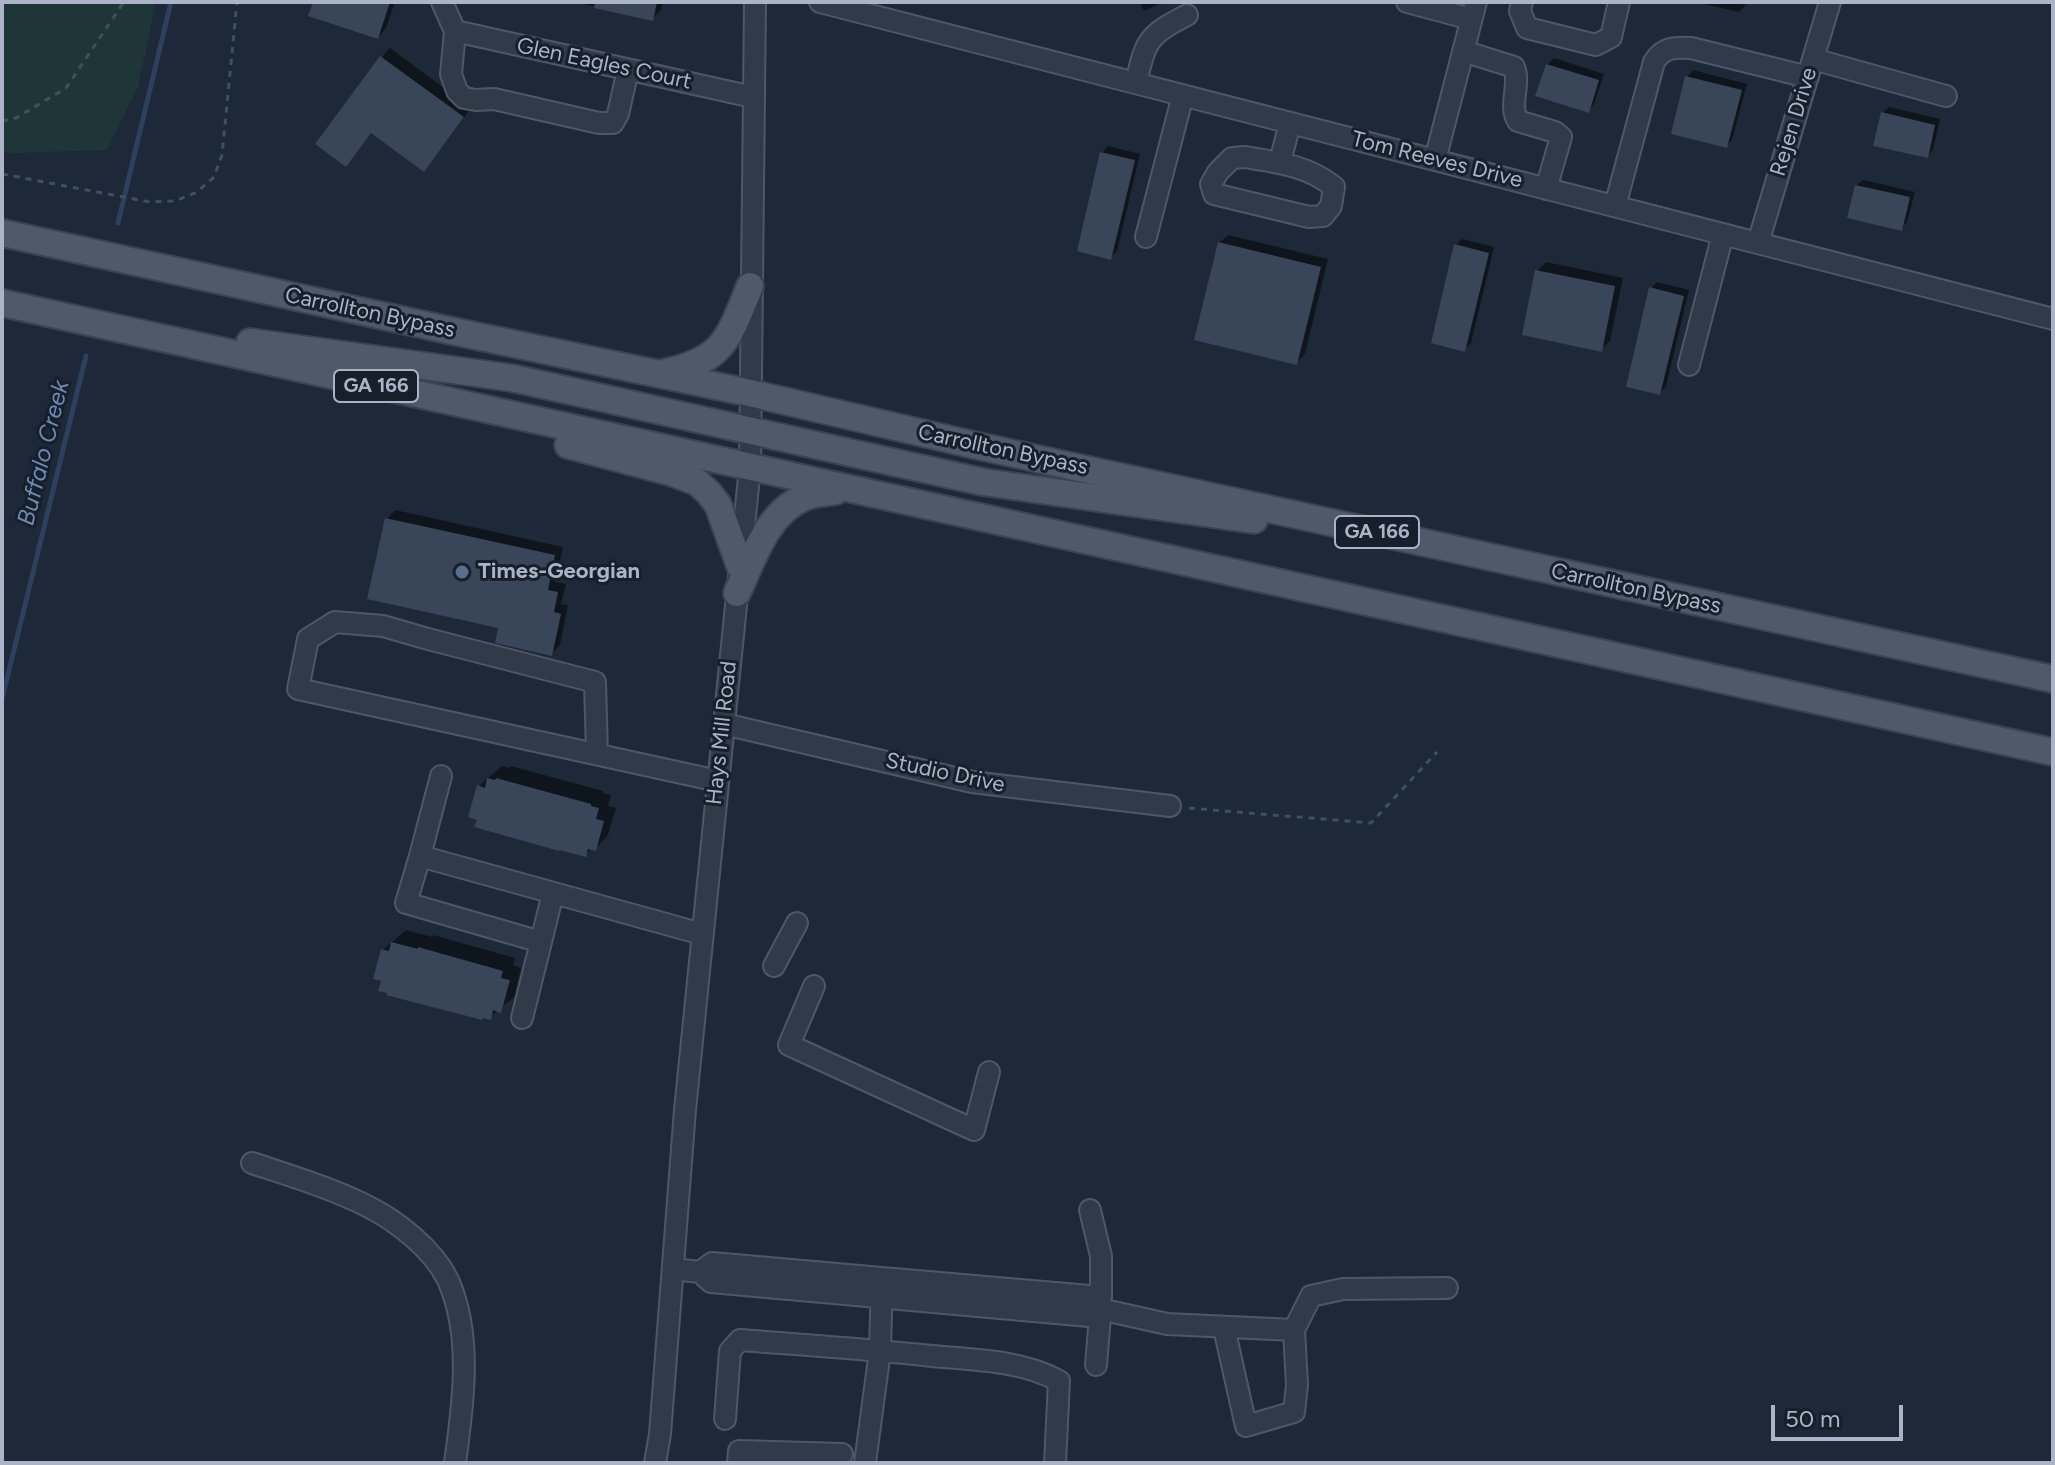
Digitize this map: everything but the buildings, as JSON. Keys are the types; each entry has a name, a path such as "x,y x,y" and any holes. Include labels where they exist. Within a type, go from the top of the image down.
{"main road":[{"name":"Carrollton Bypass","path":"2,233 750,393 974,445 2053,679"},
{"path":"656,374 682,369 716,352 730,335 750,286"},
{"name":"GA 166","path":"2,303 2053,752"},
{"path":"139,332 239,340 512,378 983,482 1214,516 1373,531"},
{"path":"436,399 529,435 697,482 718,505 740,566"},
{"path":"737,593 762,540 775,519 790,505 806,496 850,489"}],"street":[{"path":"442,2 455,31 451,74 457,91 464,98 494,99 599,123 613,123 628,70"},
{"name":"Hays Mill Road","path":"655,1463 660,1434 685,1110 750,467 755,2"},
{"name":"Tom Reeves Drive","path":"820,2 2053,318"},
{"path":"1407,2 1474,11 1435,160"},
{"path":"1522,2 1520,11 1527,28 1596,45 1611,37 1619,2"},
{"name":"Rejen Drive","path":"1758,243 1830,2"},
{"path":"1136,83 1146,44 1155,33 1187,15"},
{"name":"Glen Eagles Court","path":"455,31 753,97"},
{"path":"1615,206 1654,62 1666,49 1691,48 1946,96"},
{"path":"1463,51 1514,67 1518,76 1514,115 1518,121 1555,132 1561,137 1546,189"},
{"path":"1146,237 1183,95"},
{"path":"1280,162 1290,123"},
{"path":"1232,158 1280,162 1320,175 1334,187 1331,206 1323,216 1309,217 1214,194 1211,184 1232,158"},
{"path":"1689,365 1723,234"},
{"path":"597,754 595,682 383,626 335,622 308,639 298,689 718,781"},
{"name":"Studio Drive","path":"724,724 972,782 1170,806"},
{"path":"441,776 406,903 541,942"},
{"path":"420,856 702,934"},
{"path":"522,1018 553,893"},
{"path":"774,966 797,923"},
{"path":"814,986 789,1045 974,1130 989,1072"},
{"path":"252,1163 318,1185 367,1206 400,1225 427,1251 447,1279 460,1321 464,1365 461,1424 455,1463"},
{"path":"1090,1210 1101,1256 1096,1365"},
{"path":"673,1269 700,1272 711,1282 881,1288 1101,1308 1167,1324 1294,1330"},
{"path":"865,1463 880,1351 881,1288"},
{"path":"1224,1328 1246,1426 1294,1412 1297,1385 1294,1330 1311,1296 1343,1289 1447,1288"},
{"path":"725,1419 730,1351 740,1340 998,1362 1041,1371 1059,1381 1055,1463"},
{"path":"738,1463 739,1451 791,1458 842,1459 867,1436"}],"path":[{"path":"2,121 16,118 66,88 124,2"},
{"path":"2,174 150,202 175,201 197,192 214,177 222,155 237,2"},
{"path":"1170,806 1371,823 1437,752"}],"green space":[{"path":"2,2 156,2 138,87 107,150 2,151"}],"waterway":[{"name":"Buffalo Creek","path":"118,223 171,2"},
{"name":"Buffalo Creek","path":"2,699 86,356"}],"place":[{"name":"Times-Georgian","path":"462,572"}]}
